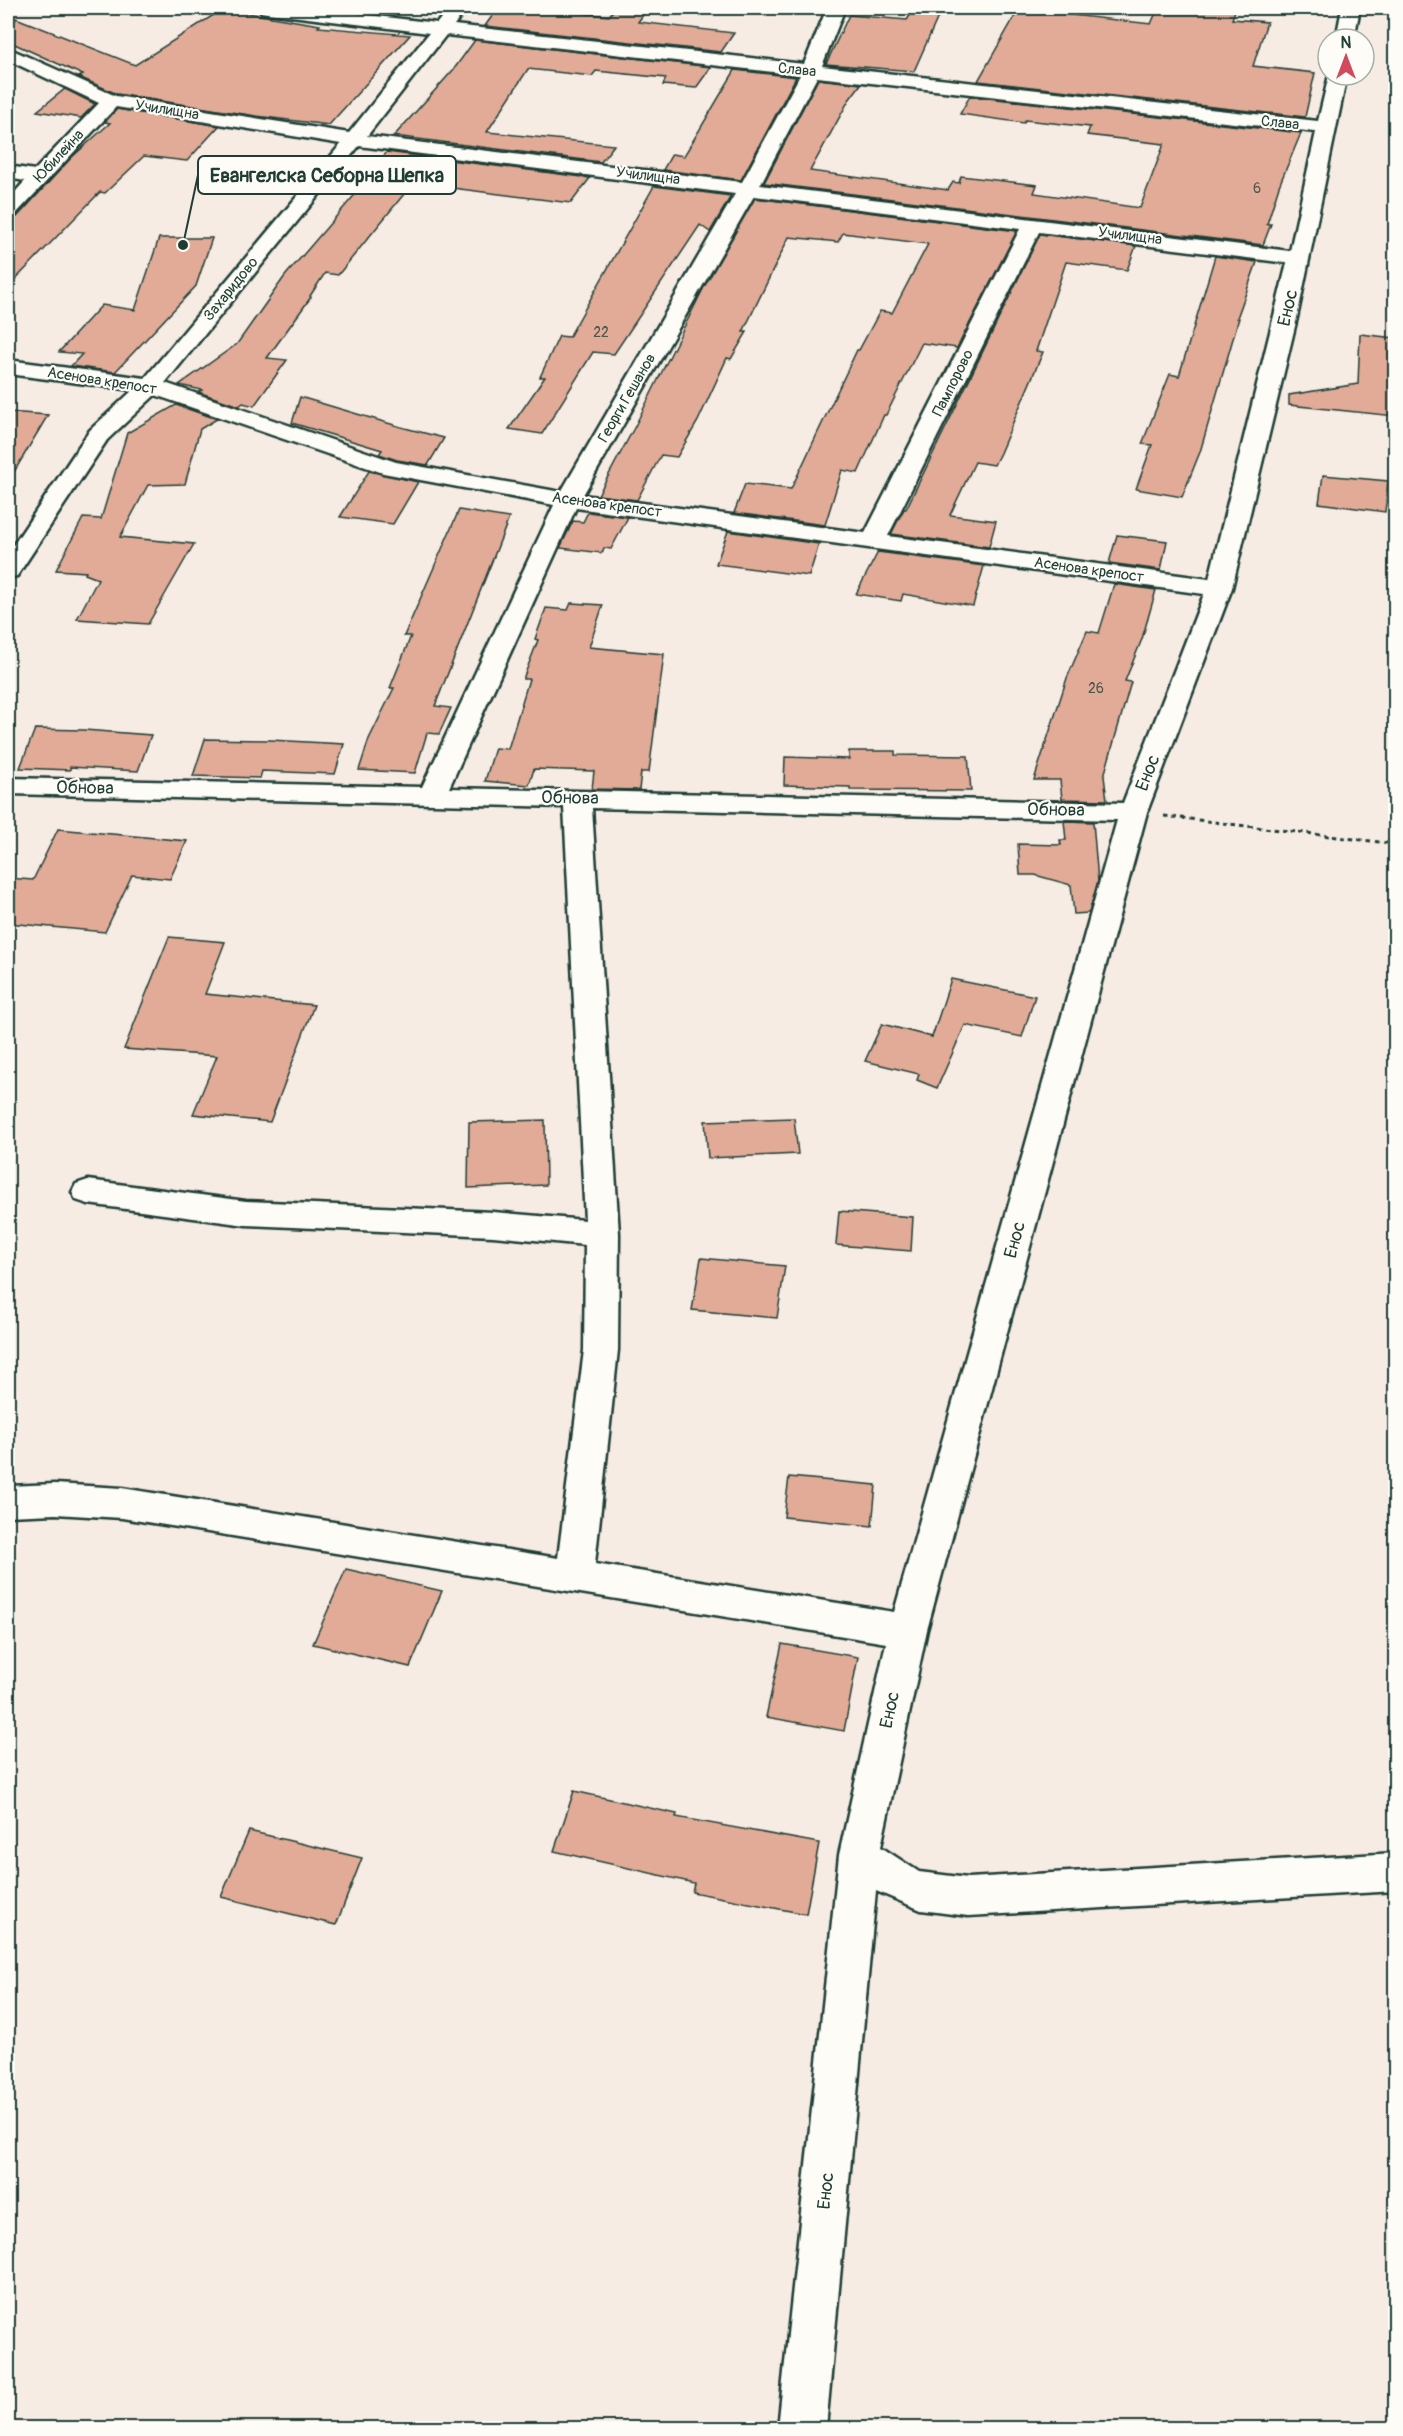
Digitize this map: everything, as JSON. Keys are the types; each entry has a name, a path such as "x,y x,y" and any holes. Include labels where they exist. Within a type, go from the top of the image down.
{"street":[{"name":"Слава","path":"267,8 1328,128"},
{"name":"Захаридово","path":"8,571 98,435 151,386 354,140 439,29 459,8"},
{"name":"Георги Гешанов","path":"432,795 568,500 748,189 811,71 836,8"},
{"path":"1347,27 1351,8"},
{"name":"Училищна","path":"8,52 111,101 354,140 1299,258"},
{"name":"Енос","path":"802,2428 859,1855 908,1630 1133,812 1219,588 1299,258 1336,87"},
{"name":"Юбилейна","path":"8,211 111,101"},
{"path":"8,172 40,177"},
{"name":"Пампорово","path":"873,541 1033,224"},
{"name":"Асенова крепост","path":"8,367 151,386 391,468 568,500 1219,588"},
{"name":"Обнова","path":"8,786 1133,812"},
{"path":"575,1576 601,1350 602,1234 577,798"},
{"path":"88,1192 246,1213 493,1224 602,1234"},
{"path":"8,1501 55,1499 122,1503 908,1630"},
{"path":"859,1855 896,1882 932,1895 968,1897 1395,1872"}],"path":[{"path":"1133,812 1395,844"}],"building":[{"path":"498,8 536,8 609,16 615,8 648,8 638,22 734,33 721,52 485,26"},
{"path":"915,8 942,8 914,71 826,64 849,15 907,20"},
{"path":"1158,8 1236,8 1232,19 1267,22 1253,66 1315,73 1305,117 978,81 1019,9 1151,24"},
{"path":"223,9 320,25 318,27 410,35 329,125 117,94 79,77 83,75 8,41 16,18 135,65"},
{"path":"475,40 711,67 696,88 663,85 666,78 596,71 592,76 528,69 487,132 614,145 601,162 394,136 454,69"},
{"path":"735,70 796,77 741,180 663,170 672,154 684,156"},
{"path":"818,79 861,84 849,100 810,171 948,190 953,182 959,183 961,176 1037,185 1034,193 1140,208 1164,144 1087,135 1090,127 1025,120 1024,123 960,114 970,96 1301,133 1279,186 1267,224 1271,224 1263,245 764,183"},
{"path":"65,89 95,104 81,118 37,111"},
{"path":"117,109 219,126 187,161 144,156 105,193 100,192 8,287 8,219 17,217 71,158 110,123 105,122"},
{"path":"387,152 590,178 571,203 413,183 338,275 325,273 311,297 267,358 287,360 254,406 243,403 239,406 198,392 202,390 179,385 237,344 285,276 377,169 373,168"},
{"path":"654,186 731,196 710,232 700,225 614,354 593,352 542,434 509,429 545,377 540,377 559,336 569,337"},
{"path":"755,198 1017,231 957,348 922,343 884,415 858,473 842,470 825,525 734,513 745,484 791,489 857,350 880,311 892,313 928,244 843,233 838,242 789,237 743,332 747,332 731,359 727,358 698,421 677,457 661,455 637,500 598,495 704,287"},
{"path":"1040,234 1136,246 1127,270 1066,262 1036,351 1043,352 1000,453 994,465 975,462 950,515 996,521 989,547 891,534 906,509"},
{"path":"159,238 212,238 196,286 115,372 71,366 82,354 59,352 102,305 135,310"},
{"path":"1215,256 1257,262 1237,318 1239,318 1200,452 1182,497 1136,489 1152,445 1142,444 1170,374 1179,376"},
{"path":"1360,334 1395,338 1395,416 1289,405 1289,395 1358,384"},
{"path":"300,397 444,438 428,465 397,460 379,454 382,450 292,423"},
{"path":"176,405 217,419 200,429 185,484 148,485 120,537 194,544 148,624 77,619 98,579 85,574 86,572 56,570 83,518 101,519 127,433"},
{"path":"8,412 48,415 8,482"},
{"path":"369,471 418,482 393,524 340,517"},
{"path":"1323,475 1388,481 1385,512 1319,503"},
{"path":"459,510 509,518 435,706 451,708 439,734 427,733 415,773 359,770 369,739 394,688 390,688 411,636 404,636"},
{"path":"588,512 628,517 611,549 604,548 602,553 560,548 573,521 583,522"},
{"path":"728,531 819,544 809,576 716,564"},
{"path":"1117,535 1167,541 1161,570 1109,563"},
{"path":"878,552 984,566 973,606 903,594 901,601 856,594"},
{"path":"1114,584 1156,590 1142,639 1125,681 1131,682 1104,776 1107,800 1062,799 1060,780 1034,780 1067,678 1087,631 1099,633"},
{"path":"571,603 603,605 589,647 664,654 649,772 641,772 639,790 592,789 594,771 534,769 529,785 485,781 495,748 508,749 529,679 523,679 538,640 535,639 546,608 568,610"},
{"path":"35,729 151,735 138,771 70,767 70,770 20,768"},
{"path":"205,739 344,744 335,774 262,771 260,778 193,776"},
{"path":"849,751 895,751 895,755 968,756 971,791 850,790 850,787 784,785 785,757 849,759"},
{"path":"1064,821 1093,822 1098,881 1089,913 1074,914 1071,885 1035,875 1020,875 1018,844 1061,845 1060,840 1066,840"},
{"path":"58,829 187,841 170,879 132,875 105,932 8,923 8,878 33,880"},
{"path":"169,937 225,942 205,994 314,1005 270,1122 193,1114 217,1056 124,1049"},
{"path":"951,979 1035,996 1022,1037 965,1025 937,1088 917,1080 919,1074 865,1061 882,1024 932,1037"},
{"path":"794,1118 798,1154 708,1158 705,1121"},
{"path":"545,1120 546,1185 468,1188 469,1122"},
{"path":"839,1211 913,1217 911,1251 836,1245"},
{"path":"701,1258 785,1266 777,1318 692,1310"},
{"path":"789,1477 876,1485 872,1526 784,1517"},
{"path":"346,1569 442,1591 410,1667 313,1644"},
{"path":"782,1644 858,1657 844,1731 766,1717"},
{"path":"574,1791 677,1814 676,1817 819,1843 806,1914 692,1892 694,1883 554,1851"},
{"path":"249,1831 362,1858 336,1925 221,1897"}],"place":[{"name":"Евангелска Себорна Шепка","path":"183,245"}]}
